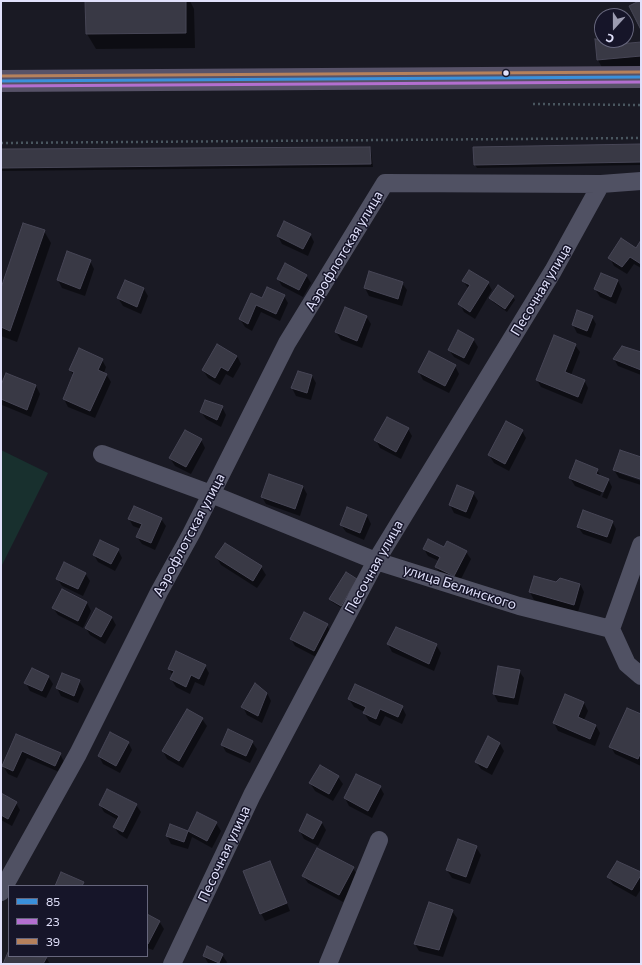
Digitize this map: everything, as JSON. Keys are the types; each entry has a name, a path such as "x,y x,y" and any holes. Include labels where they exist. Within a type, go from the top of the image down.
{"main road":[{"path":"1,81 641,77"}],"street":[{"path":"601,184 641,182"},
{"name":"Аэрофлотская улица","path":"1,892 78,754 159,592 191,534 287,343 385,183 601,184"},
{"name":"Песочная улица","path":"172,964 252,795 376,561 553,271 601,184"},
{"name":"улица Белинского","path":"102,454 211,494 376,561 519,606 611,629"},
{"path":"641,545 611,629 627,664 641,676"},
{"path":"328,964 379,840"}],"path":[{"path":"533,104 641,105"},
{"path":"1,143 641,138"}],"green space":[{"path":"1,450 48,473 1,567"}],"building":[{"path":"85,1 186,1 186,33 86,34"},
{"path":"641,1 641,30 634,16 634,8 630,8 629,6"},
{"path":"641,42 641,56 597,60 596,48 634,48 634,43"},
{"path":"641,144 641,162 474,165 473,147"},
{"path":"370,147 371,164 1,168 1,149"},
{"path":"284,221 311,234 303,249 277,236"},
{"path":"23,223 45,230 10,331 1,327 1,288"},
{"path":"621,238 636,248 641,240 641,264 630,257 622,267 608,258"},
{"path":"67,251 91,260 80,289 57,280"},
{"path":"285,263 307,275 299,290 277,279"},
{"path":"469,270 489,282 470,312 458,304 470,285 462,281"},
{"path":"369,271 403,282 398,299 364,288"},
{"path":"601,273 618,280 611,297 594,289"},
{"path":"125,280 144,288 137,307 117,298"},
{"path":"498,285 514,296 505,309 489,298"},
{"path":"267,287 285,295 276,314 256,305 248,324 239,319 251,293 262,298"},
{"path":"345,307 367,316 357,341 335,332"},
{"path":"577,310 593,316 587,331 572,325"},
{"path":"458,330 474,339 464,358 448,350"},
{"path":"554,335 576,344 565,372 585,380 578,397 536,380"},
{"path":"217,344 237,356 228,371 221,367 215,378 202,370"},
{"path":"622,346 641,352 641,370 613,359"},
{"path":"79,348 103,359 98,370 107,374 90,411 63,399 74,372 69,370"},
{"path":"429,351 456,365 445,386 418,372"},
{"path":"298,371 312,375 307,393 291,388"},
{"path":"6,373 36,385 27,410 1,399 1,385"},
{"path":"205,400 223,406 217,420 200,412"},
{"path":"387,417 409,428 396,452 374,440"},
{"path":"506,421 523,430 505,464 488,455"},
{"path":"185,430 202,439 186,467 169,458"},
{"path":"620,450 641,457 640,479 613,470"},
{"path":"576,460 598,469 596,474 609,479 603,492 569,478"},
{"path":"269,474 303,486 295,509 261,497"},
{"path":"457,485 474,492 466,512 449,505"},
{"path":"134,506 162,518 151,543 136,537 142,524 128,519"},
{"path":"347,507 367,515 360,533 340,525"},
{"path":"583,510 613,521 607,537 577,527"},
{"path":"428,539 444,547 447,541 467,551 454,576 435,567 440,557 423,549"},
{"path":"100,540 119,549 111,564 93,555"},
{"path":"225,543 262,566 253,581 215,557"},
{"path":"64,562 86,573 78,589 56,579"},
{"path":"346,572 357,579 341,606 329,599"},
{"path":"534,576 556,582 560,578 580,584 574,605 529,592"},
{"path":"62,589 87,602 78,621 52,608"},
{"path":"96,608 112,617 101,637 85,628"},
{"path":"304,612 328,624 314,651 290,639"},
{"path":"396,627 437,644 429,664 387,644"},
{"path":"176,651 206,665 199,679 191,675 186,687 170,679 174,671 168,669"},
{"path":"498,666 520,670 514,698 493,694"},
{"path":"32,668 49,676 42,691 24,683"},
{"path":"62,673 80,680 74,696 56,688"},
{"path":"255,683 267,693 258,716 241,707"},
{"path":"355,684 403,706 398,717 380,709 376,719 363,713 366,707 348,699"},
{"path":"565,694 584,702 578,717 596,725 590,739 553,723"},
{"path":"627,708 641,714 641,752 638,759 609,747"},
{"path":"187,709 203,718 179,761 162,751"},
{"path":"228,729 253,741 246,756 221,745"},
{"path":"110,732 129,742 116,766 98,756"},
{"path":"16,734 61,753 55,766 22,751 13,771 2,766"},
{"path":"488,736 500,743 487,768 475,762"},
{"path":"320,765 339,776 329,794 309,783"},
{"path":"356,774 381,786 368,811 344,798"},
{"path":"107,789 137,804 123,832 113,827 119,816 99,805"},
{"path":"1,793 17,802 8,819 1,815"},
{"path":"197,812 217,822 207,841 188,831"},
{"path":"307,814 322,822 313,839 299,831"},
{"path":"170,824 188,831 184,842 166,836"},
{"path":"458,839 477,846 466,877 446,870"},
{"path":"317,848 354,867 339,895 302,876"},
{"path":"270,861 287,903 260,914 243,871"},
{"path":"617,861 641,872 641,875 632,890 607,877"},
{"path":"61,872 84,882 82,885 55,885"},
{"path":"429,902 453,910 439,950 414,944"},
{"path":"148,915 160,921 148,944"},
{"path":"207,946 223,954 219,963 203,956"},
{"path":"8,952 8,957 47,957 43,964 3,964"}],"transit line":[{"name":"39","path":"1,76 641,72"},
{"name":"85","path":"1,81 641,77"},
{"name":"23","path":"1,86 641,82"}]}
